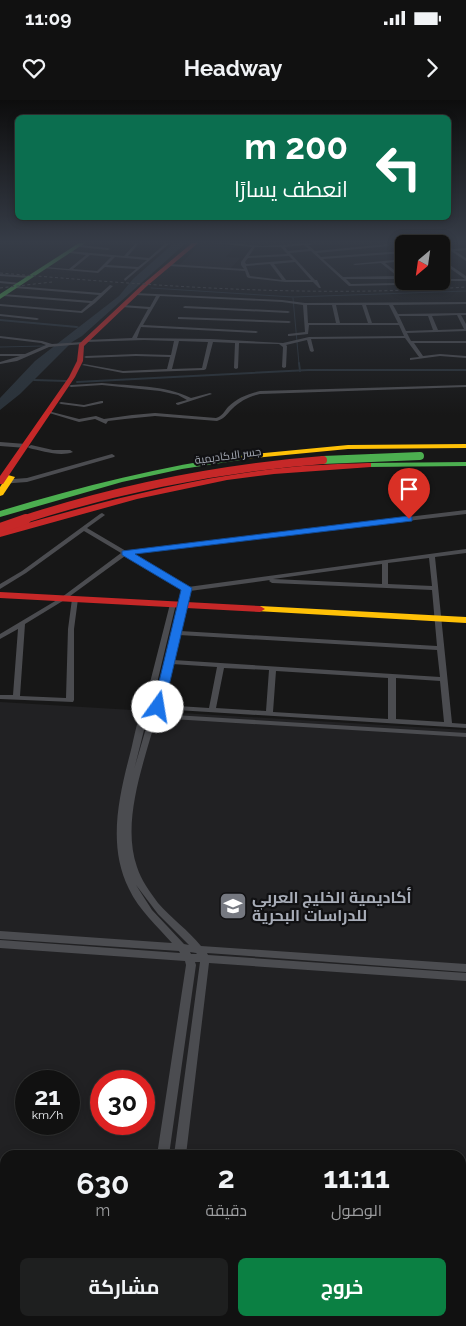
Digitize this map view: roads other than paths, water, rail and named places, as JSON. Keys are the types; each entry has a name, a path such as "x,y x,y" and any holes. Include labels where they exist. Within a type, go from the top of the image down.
{"main road":[{"path":"0,493 2,482 51,413 78,365 80,343 128,300"},
{"path":"51,413 61,403 85,361 80,343"},
{"path":"0,514 90,485 135,475 255,456 351,448 466,446"},
{"name":"جسر الاكاديمية","path":"0,528 104,493 208,471 310,460 466,452"},
{"name":"جسر الاكاديمية","path":"0,520 99,488 142,478 211,466 303,455 420,454 466,457"},
{"path":"255,456 266,471"},
{"path":"0,534 62,514 144,492 266,471 342,465 466,464"},
{"path":"135,475 149,482 149,488 144,492"},
{"path":"0,595 466,620"}],"street":[{"path":"8,300 68,311 84,311 94,302"},
{"path":"39,300 94,302"},
{"path":"134,339 155,300"},
{"path":"175,328 188,300"},
{"path":"252,300 305,304 466,303"},
{"path":"287,302 290,337 307,334 305,304"},
{"path":"334,304 338,324"},
{"path":"364,304 370,324"},
{"path":"391,304 407,341 411,342 422,358"},
{"path":"122,306 150,308"},
{"path":"185,307 288,312"},
{"path":"64,315 68,311"},
{"path":"429,314 436,331"},
{"path":"404,332 466,329 458,314"},
{"path":"397,315 466,314"},
{"path":"0,315 37,318"},
{"path":"179,318 289,322"},
{"path":"256,342 257,321"},
{"path":"306,324 400,324"},
{"path":"140,326 256,332"},
{"path":"0,337 48,343 49,346"},
{"path":"0,363 15,360 49,346 134,339 210,340 283,344 308,338 406,337"},
{"path":"308,338 312,351"},
{"path":"169,370 177,339"},
{"path":"85,361 118,371 205,369 210,340"},
{"path":"236,368 238,341"},
{"path":"411,342 447,347 466,342"},
{"path":"283,344 285,346 284,367"},
{"path":"440,354 447,347"},
{"path":"0,355 26,354"},
{"path":"85,361 140,354 173,356"},
{"path":"412,359 440,354 466,357"},
{"path":"350,383 352,390"},
{"path":"71,386 102,384 160,390 179,394 191,400"},
{"path":"51,413 79,421 96,418 105,422 129,416 160,415 217,420 222,418 239,401 259,393 466,386"},
{"path":"178,404 210,394"},
{"path":"61,403 84,406 101,402"},
{"path":"0,444 28,446 53,452 70,452"},
{"path":"2,482 27,480 112,456"},
{"path":"0,637 70,598 125,553 466,512"},
{"path":"0,587 102,515"},
{"path":"84,529 187,588 466,551"},
{"path":"432,556 448,724"},
{"path":"385,562 385,586"},
{"path":"252,580 435,588"},
{"path":"181,1150 204,958 198,948 157,907 143,888 134,871 129,852 128,833 132,798 152,712 148,706 178,604 187,588"},
{"path":"0,697 70,700 70,598"},
{"path":"164,1150 191,970 189,956 144,907 128,882 122,862 121,813 169,662 176,633 178,604"},
{"path":"16,698 22,624"},
{"path":"176,633 441,648"},
{"path":"169,662 444,679"},
{"path":"212,710 221,665"},
{"path":"269,714 273,669"},
{"path":"391,725 392,676"},
{"path":"152,712 212,710 269,714 391,725 466,735"},
{"path":"152,712 368,728 391,725 448,724 466,726"},
{"path":"0,935 466,968"},
{"path":"0,944 466,977"}],"waterway":[{"path":"293,300 299,364"},
{"path":"0,320 77,327"},
{"path":"0,347 44,346"},
{"path":"299,363 300,370"},
{"path":"77,382 300,370"},
{"path":"300,370 466,370"},
{"path":"34,380 66,381"}],"place":[{"name":"أكاديمية الخليج العربي للدراسات البحرية","path":"233,906"}]}
